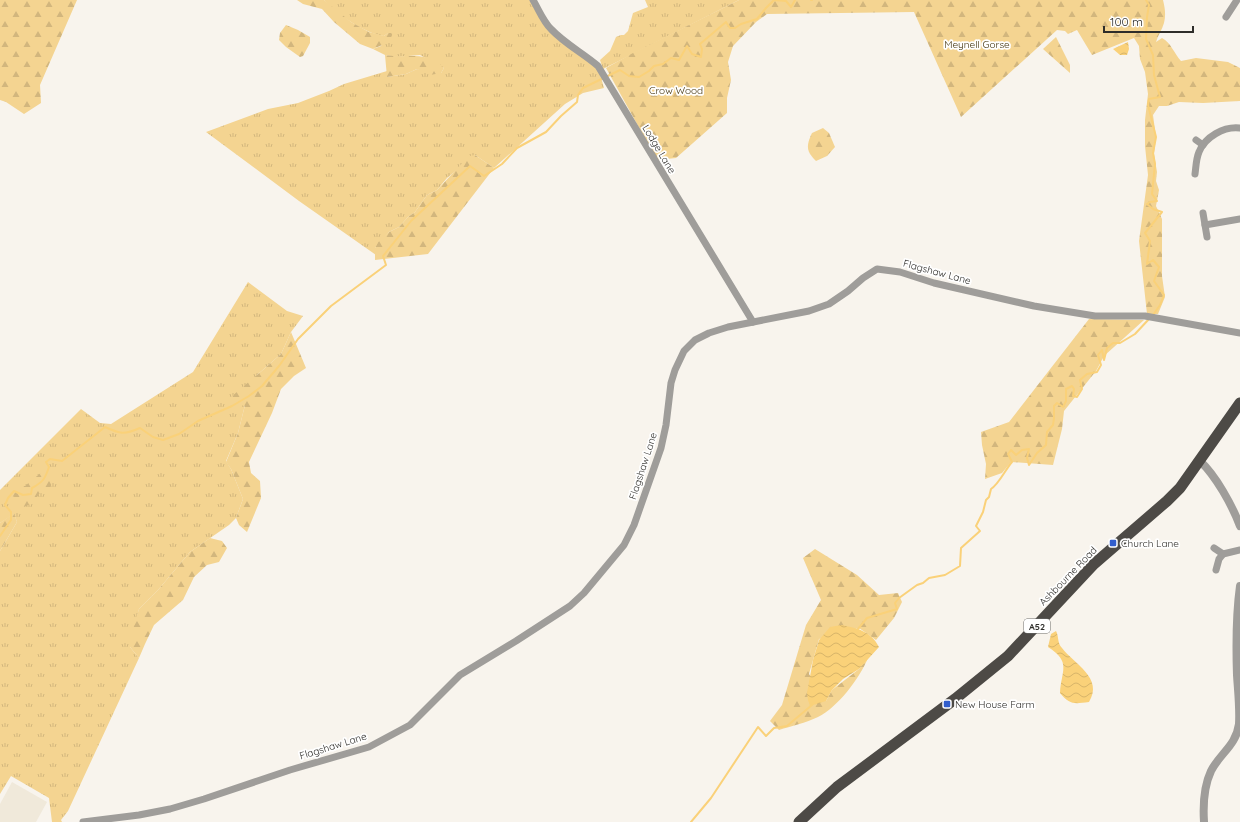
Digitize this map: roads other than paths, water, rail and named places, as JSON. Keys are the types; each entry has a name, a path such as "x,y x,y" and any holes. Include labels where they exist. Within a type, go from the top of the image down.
{"highway":[{"name":"Ashbourne Road","path":"798,822 837,787 956,698 1008,656 1094,564 1167,501 1188,478 1240,403"}],"street":[{"name":"Lodge Lane","path":"533,0 542,17 551,29 563,40 598,66 753,322"},
{"path":"1226,17 1237,4"},
{"path":"1195,174 1198,157 1203,145 1220,131 1227,128 1240,128"},
{"path":"1196,140 1203,145"},
{"path":"1203,213 1207,237"},
{"path":"1205,225 1240,219"},
{"name":"Flagshaw Lane","path":"83,822 139,815 170,809 290,770 369,747 410,725 460,675 570,606 584,593 624,545 634,525 660,448 666,425 671,383 675,370 684,352 696,340 709,333 728,327 809,311 829,304 876,269 900,272 934,283 1034,306 1095,316 1145,316 1240,333"},
{"path":"1200,461 1212,473 1240,526"},
{"path":"1214,548 1222,554"},
{"path":"1216,570 1222,554 1240,550"},
{"path":"1204,822 1203,812 1208,781 1212,770 1234,741 1239,723 1236,662 1236,618 1240,586"}],"water":[{"path":"1128,42 1129,49 1127,55 1120,55 1113,49"},
{"path":"841,625 853,627 863,631 872,637 879,647 859,669 843,679 832,690 826,701 810,706 807,693 813,660 819,640 830,627"},
{"path":"1056,631 1060,646 1086,672 1090,679 1093,686 1093,693 1089,702 1073,703 1067,700 1060,693 1063,662 1055,652 1048,647 1051,634"}],"waterway":[{"path":"0,536 11,520 11,512 5,505 8,498 14,491 23,495 31,494 32,488 39,484 46,474 49,467 46,462 50,459 62,461 105,427 122,433 140,428 153,437 163,440 179,434 198,421 232,406 249,396 262,386 279,366 298,339 331,306 386,265 383,256 411,221 470,166 484,176 502,164 517,148 546,132 577,102 578,95 583,88 620,70 629,76 639,77 654,66 663,64 671,58 679,60 687,46 692,54 701,57 702,49 700,44 726,22 730,28 735,28 741,24 757,19 774,0 786,1 791,7 795,0"},
{"path":"1146,0 1149,5 1146,39 1153,55 1154,75 1160,97 1149,99 1148,105 1156,137 1153,153 1155,164 1152,194 1157,201 1147,204 1153,209 1162,212 1145,233 1150,241 1147,264 1153,260 1159,267 1154,281 1164,295 1160,305 1153,315"},
{"path":"858,629 867,618 897,609 895,603 899,598 917,585 923,583 929,578 945,575 960,566 961,548 980,531 976,526 983,512 991,489 997,484 1012,462 1008,454 1011,450 1016,455 1022,450 1029,449 1027,458 1029,465 1037,453 1046,445 1047,432 1053,425 1054,406 1057,403 1063,407 1066,401 1066,389 1072,386 1074,389 1073,396 1077,397 1082,389 1080,380 1087,374 1097,372 1101,365 1098,355 1102,350 1104,360 1107,348 1113,343 1120,343 1135,334 1149,319"},
{"path":"691,822 711,798 758,727 766,736 774,728 787,726 812,705"}],"place":[{"name":"Church Lane","path":"1113,543"},
{"name":"New House Farm","path":"947,704"}],"park label":[{"name":"Meynell Gorse","path":"977,44"},
{"name":"Crow Wood","path":"676,90"}]}
